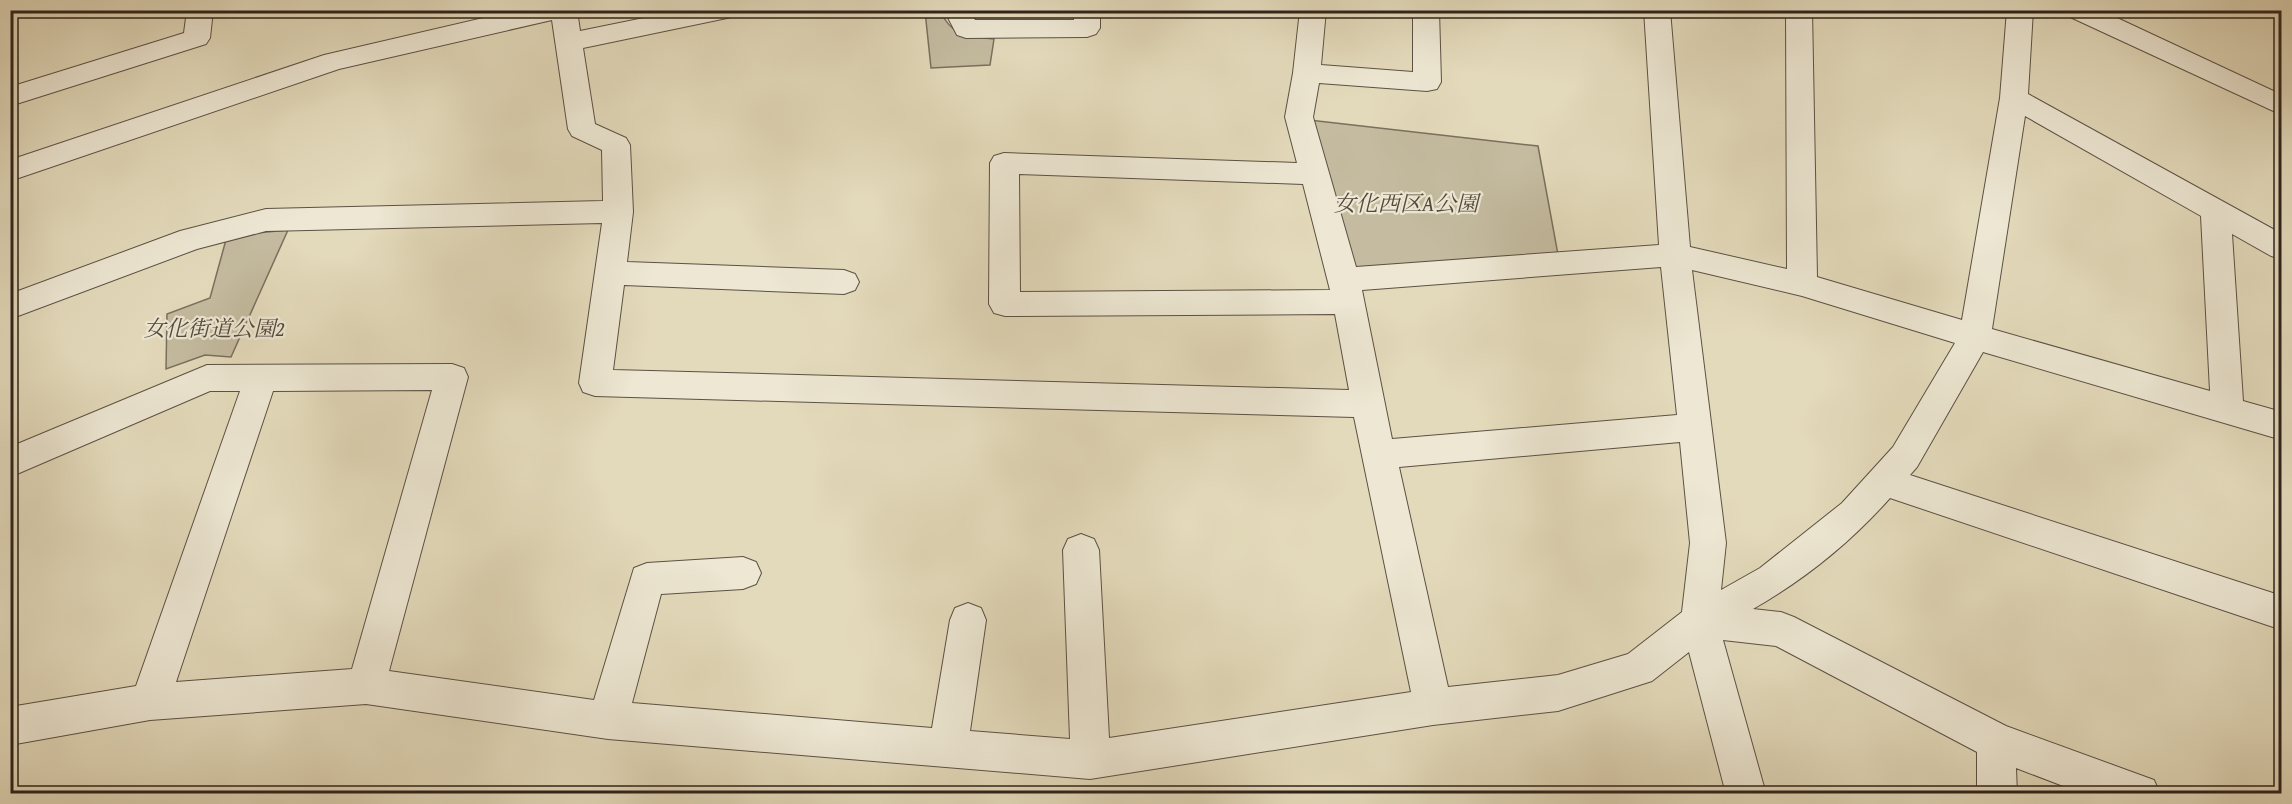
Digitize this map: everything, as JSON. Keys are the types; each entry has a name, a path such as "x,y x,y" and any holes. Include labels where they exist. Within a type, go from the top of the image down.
{"street":[{"path":"10,97 197,38 200,10"},
{"path":"10,171 333,61 558,10"},
{"path":"564,10 582,129 616,145 618,212 595,383 1368,404"},
{"path":"570,42 727,10"},
{"path":"957,10 966,29 1088,28 1087,10"},
{"path":"1313,10 1307,74 1299,117 1346,291 1433,707"},
{"path":"1307,74 1427,82 1426,10"},
{"path":"1657,10 1675,255 1708,543 1699,621 1746,794"},
{"path":"1799,10 1802,284"},
{"path":"10,726 150,702 366,686 609,720 1090,760 1433,707 1558,693 1639,668 1699,621 1773,579 1854,514 1905,457 1975,337 2014,98 2020,10"},
{"path":"2077,10 2282,106"},
{"path":"2014,98 2282,248"},
{"path":"1315,174 1004,163 1005,304 1346,291 1675,255 1802,284 2282,426"},
{"path":"2216,211 2227,410"},
{"path":"10,306 191,239 266,220 618,212"},
{"path":"610,273 844,282"},
{"path":"10,463 207,378 452,377 366,686"},
{"path":"150,702 261,378"},
{"path":"1379,454 1694,427"},
{"path":"1884,481 2282,613"},
{"path":"1081,550 1090,760"},
{"path":"609,720 647,579 743,573"},
{"path":"948,748 968,620"},
{"path":"1699,621 1781,629 1996,742 2140,794"},
{"path":"1996,742 1997,794"}],"green space":[{"path":"925,11 940,11 950,26 961,34 994,39 990,65 931,68"},
{"name":"女化西区A公園","path":"1309,120 1538,146 1559,260 1352,279"},
{"name":"女化街道公園2","path":"288,230 231,357 205,355 166,369 167,314 210,298 227,236"}]}
